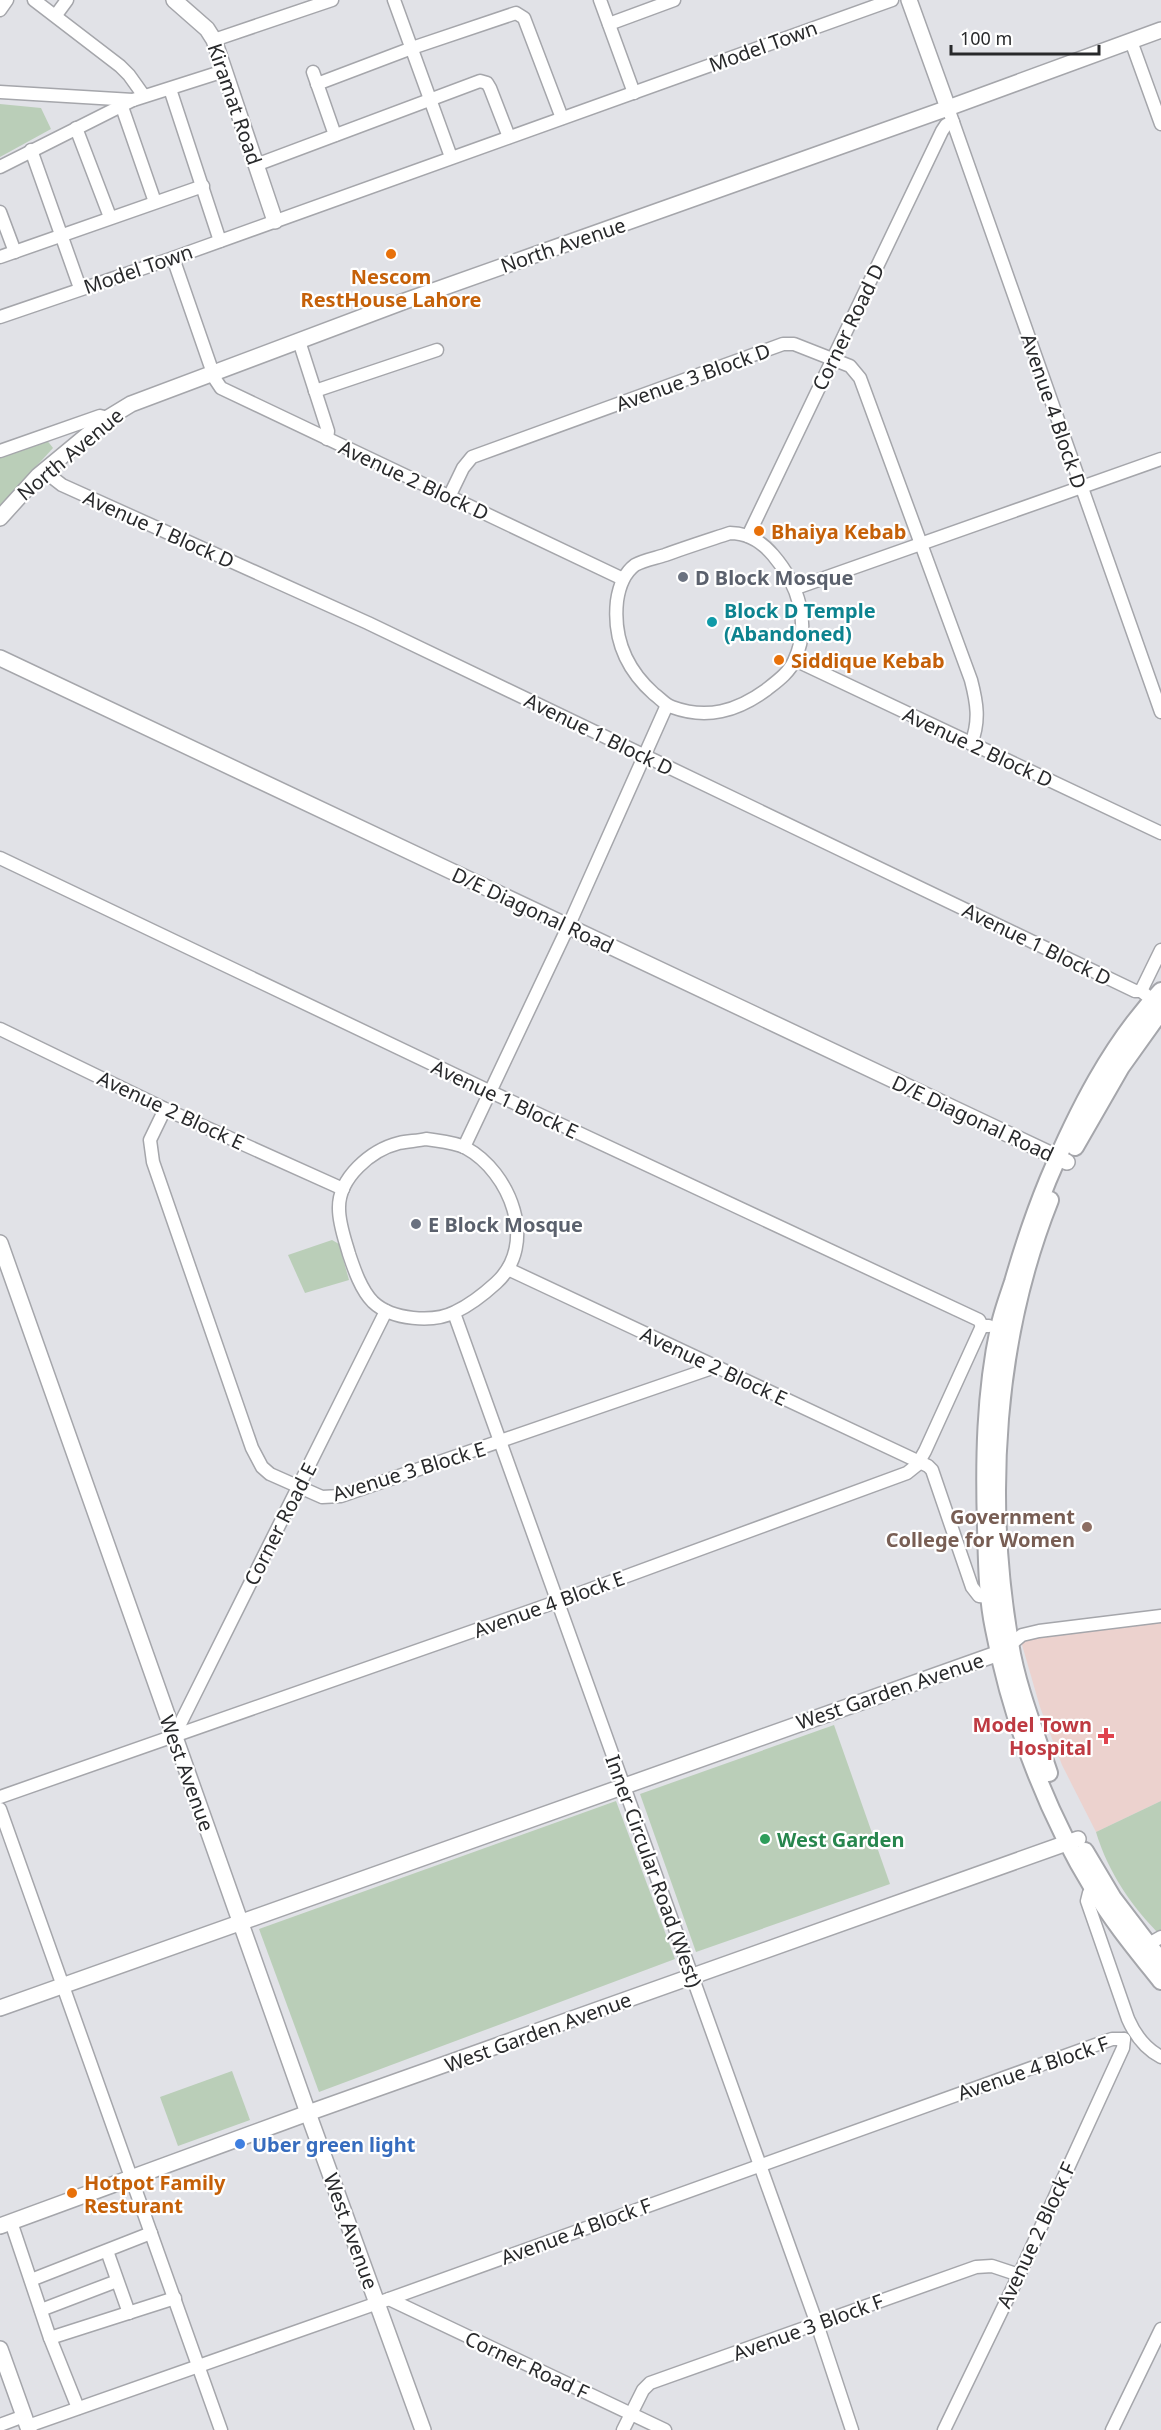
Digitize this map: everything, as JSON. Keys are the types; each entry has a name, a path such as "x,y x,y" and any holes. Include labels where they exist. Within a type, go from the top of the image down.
{"main road":[{"path":"1155,1000 1109,1060 1032,1219 998,1327 988,1405 986,1448 989,1597 1005,1649 1026,1741 1044,1790 1073,1841 1113,1899 1154,1941 1161,1961"},
{"path":"998,1327 1001,1401 997,1473 999,1557 1005,1649"},
{"path":"1073,1841 1094,1891 1161,1981"}],"street":[{"path":"0,10 7,0"},
{"path":"34,0 56,15 129,75 139,98"},
{"path":"56,15 67,0"},
{"name":"Kiramat Road","path":"174,0 207,29 214,40 275,221"},
{"path":"214,40 333,0"},
{"path":"394,0 451,157"},
{"path":"600,0 634,93"},
{"path":"609,24 674,0"},
{"name":"Model Town","path":"0,317 173,258 892,0"},
{"path":"909,0 950,115"},
{"path":"317,84 512,12 519,13 524,18 562,118"},
{"name":"North Avenue","path":"0,518 28,485 44,471 108,418 131,404 405,301 950,115 1161,30"},
{"path":"1131,41 1161,124"},
{"path":"0,167 139,98 224,71"},
{"path":"313,72 335,135"},
{"path":"255,165 483,81 490,88 509,136"},
{"path":"170,89 220,241"},
{"path":"0,92 139,98"},
{"path":"122,107 155,202"},
{"name":"Corner Road D","path":"748,536 950,115"},
{"name":"Avenue 4 Block D","path":"950,115 1161,712"},
{"path":"76,128 110,217"},
{"path":"31,150 59,235 80,288"},
{"path":"0,257 203,186"},
{"path":"0,212 15,252"},
{"path":"173,258 213,372"},
{"path":"299,341 328,431 327,439"},
{"name":"Avenue 3 Block D","path":"449,497 463,468 472,457 783,344 794,344 850,366 860,378 922,542 975,695 978,721 971,744"},
{"path":"315,392 437,350"},
{"name":"Avenue 2 Block D","path":"213,372 221,388 622,579"},
{"path":"0,451 95,417 108,418"},
{"path":"796,588 1161,459"},
{"name":"Avenue 1 Block D","path":"44,471 62,485 368,622 1155,1000"},
{"path":"730,533 748,536 768,549 784,568 796,588 801,620 795,660 786,673 773,685 745,704 731,710 702,714 668,705 644,685 631,668 617,636 616,607 622,579 636,565 645,561 730,533"},
{"name":"D/E Diagonal Road","path":"0,658 1062,1160"},
{"name":"Avenue 2 Block D","path":"795,660 1161,833"},
{"path":"464,1147 568,927 668,705"},
{"name":"Avenue 1 Block E","path":"0,858 491,1092 998,1327"},
{"path":"1155,1000 1161,950"},
{"name":"Avenue 2 Block E","path":"0,1029 165,1109 343,1189"},
{"name":"Avenue 3 Block E","path":"165,1109 150,1140 153,1162 252,1448 262,1467 270,1474 322,1497 341,1496 715,1367"},
{"path":"426,1139 464,1147 495,1171 512,1202 516,1237 508,1269 488,1290 454,1313 434,1317 413,1317 386,1311 369,1297 351,1261 338,1210 343,1189 360,1165 375,1153 398,1144 426,1139"},
{"name":"West Avenue","path":"0,1243 308,2113 383,2301 423,2430"},
{"name":"Avenue 2 Block E","path":"508,1269 920,1462"},
{"name":"Corner Road E","path":"174,1736 386,1311"},
{"name":"Inner Circular Road (West)","path":"454,1313 817,2324 852,2430"},
{"path":"989,1597 979,1596 972,1587 932,1470 920,1462 998,1327"},
{"name":"Avenue 4 Block E","path":"0,1797 556,1602 907,1473 920,1462"},
{"path":"1005,1649 1022,1635 1039,1631 1161,1616"},
{"name":"West Garden Avenue","path":"0,2008 1005,1649"},
{"path":"0,1809 221,2430"},
{"name":"West Garden Avenue","path":"5,2224 308,2113 1073,1841"},
{"path":"1094,1891 1089,1893 1088,1901 1129,2035 1161,2057"},
{"name":"Avenue 4 Block F","path":"0,2425 27,2424 78,2408 383,2301 1112,2038 1129,2035"},
{"name":"Avenue 2 Block F","path":"944,2430 1129,2035"},
{"path":"5,2224 31,2280 50,2338 78,2408"},
{"path":"31,2280 151,2233"},
{"path":"107,2251 129,2313"},
{"name":"Avenue 3 Block F","path":"622,2430 643,2390 650,2383 976,2267 992,2266 1018,2275"},
{"path":"41,2310 117,2281"},
{"path":"50,2338 175,2298"},
{"name":"Corner Road F","path":"383,2301 665,2430"},
{"path":"1112,2430 1161,2329"},
{"path":"0,2349 27,2424"}],"shaded area":[{"name":"Model Town Hospital","path":"1161,1611 1161,1801 1096,1832 1062,1765 1040,1707 1018,1631 1052,1623"}],"green space":[{"path":"0,104 41,108 51,129 0,157"},
{"path":"46,439 53,448 0,506 0,457"},
{"path":"332,1240 339,1244 349,1280 305,1293 288,1255"},
{"name":"West Garden","path":"834,1725 890,1884 696,1952 640,1794"},
{"path":"616,1801 675,1959 319,2092 259,1929"},
{"path":"1161,1801 1161,1936 1122,1888 1107,1861 1096,1832"},
{"path":"232,2071 250,2120 178,2146 160,2097"}],"place":[{"name":"Nescom RestHouse Lahore","path":"391,254"},
{"name":"Bhaiya Kebab","path":"759,531"},
{"name":"D Block Mosque","path":"683,577"},
{"name":"Block D Temple (Abandoned)","path":"712,622"},
{"name":"Siddique Kebab","path":"779,660"},
{"name":"E Block Mosque","path":"416,1224"},
{"name":"Government College for Women","path":"1087,1527"},
{"name":"Model Town Hospital","path":"1106,1736"},
{"name":"West Garden","path":"765,1839"},
{"name":"Uber green light","path":"240,2144"},
{"name":"Hotpot Family Resturant","path":"72,2193"}]}
